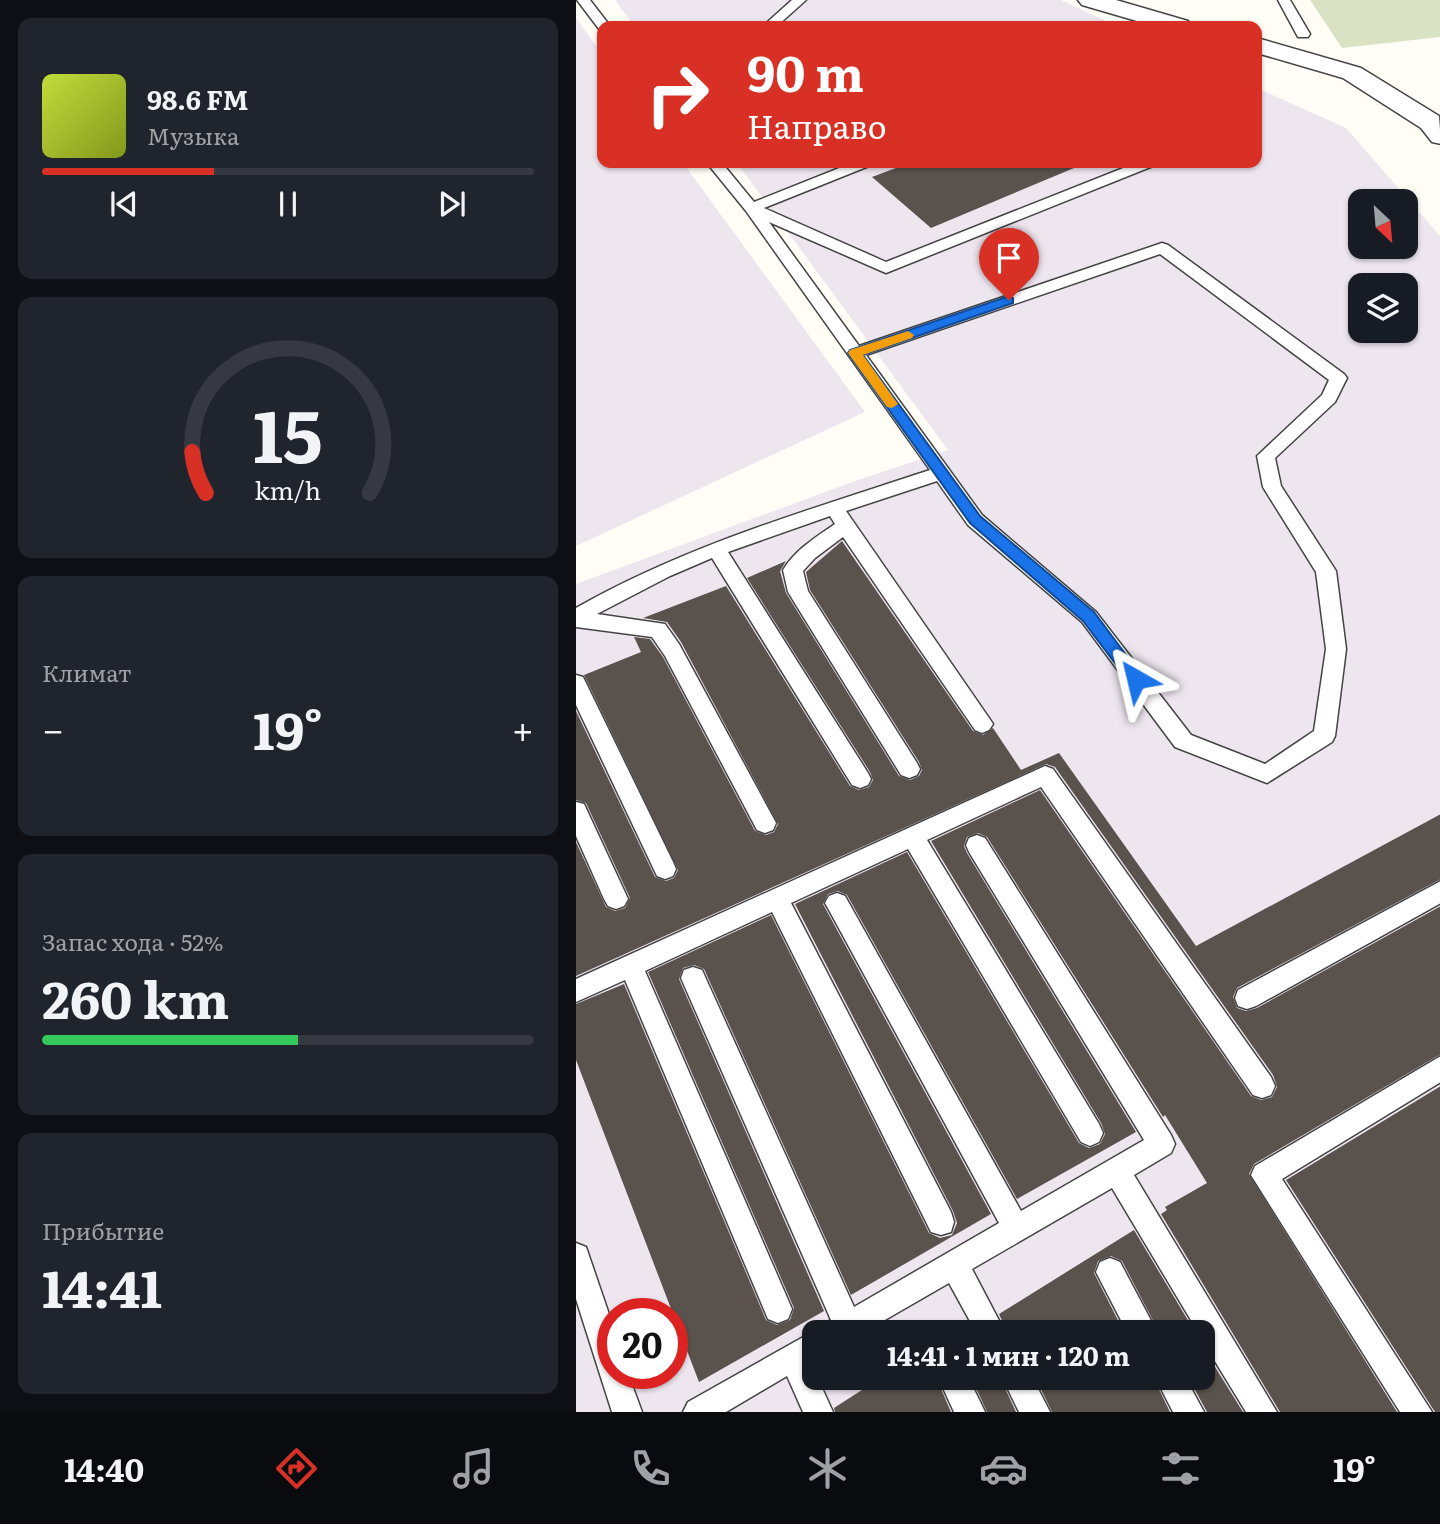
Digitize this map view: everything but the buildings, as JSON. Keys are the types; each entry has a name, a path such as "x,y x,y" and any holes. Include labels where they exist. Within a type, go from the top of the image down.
{"street":[{"path":"1090,0 1162,21"},
{"path":"1262,46 1440,101"},
{"path":"1352,73 1430,122 1440,135"}],"lane":[{"path":"583,0 600,21"},
{"path":"775,21 800,0"},
{"path":"1284,0 1303,34"},
{"path":"718,168 751,208 855,353 942,473 975,520 1089,617 1183,741 1267,774 1324,736 1336,649 1326,571 1272,487 1266,456 1329,398 1338,378 1162,248 855,353"},
{"path":"751,208 851,168"},
{"path":"751,208 886,268 1136,168"},
{"path":"576,618 614,593 716,549 841,517 942,473"},
{"path":"841,517 982,724"},
{"path":"841,517 794,570 798,592 909,769"},
{"path":"716,549 860,779"},
{"path":"576,618 658,630 672,650 765,823"},
{"path":"576,683 665,869"},
{"path":"576,991 1045,775 1262,1086"},
{"path":"576,811 616,899"},
{"path":"913,836 1090,1133"},
{"path":"857,1320 1162,1143 977,845"},
{"path":"1247,998 1440,891"},
{"path":"777,899 941,1222"},
{"path":"837,903 1016,1228"},
{"path":"631,966 778,1309"},
{"path":"693,978 840,1320"},
{"path":"1417,1412 1264,1175 1440,1068"},
{"path":"1116,1170 1262,1412"},
{"path":"576,1257 597,1320"},
{"path":"954,1264 984,1320"},
{"path":"1110,1272 1137,1320"},
{"path":"698,1412 802,1352"},
{"path":"619,1389 627,1412"},
{"path":"813,1390 818,1412"},
{"path":"959,1390 970,1412"},
{"path":"1023,1390 1035,1412"},
{"path":"1176,1390 1189,1412"}],"shaded area":[{"path":"615,0 1061,0 1106,21 630,21"},
{"path":"576,18 597,47 597,168 687,168 865,412 576,546"},
{"path":"1262,90 1346,128 1399,189 1348,189 1348,259 1418,259 1418,211 1440,236 1440,1412 576,1412 576,584 855,481 948,450 741,168 1262,168"}],"green space":[{"path":"1310,0 1440,0 1440,37 1342,48"}],"slow traffic":[{"path":"892,404 855,353 908,335"}],"route":[{"path":"1009,300 855,353 975,520 1089,617 1136,679"}]}
